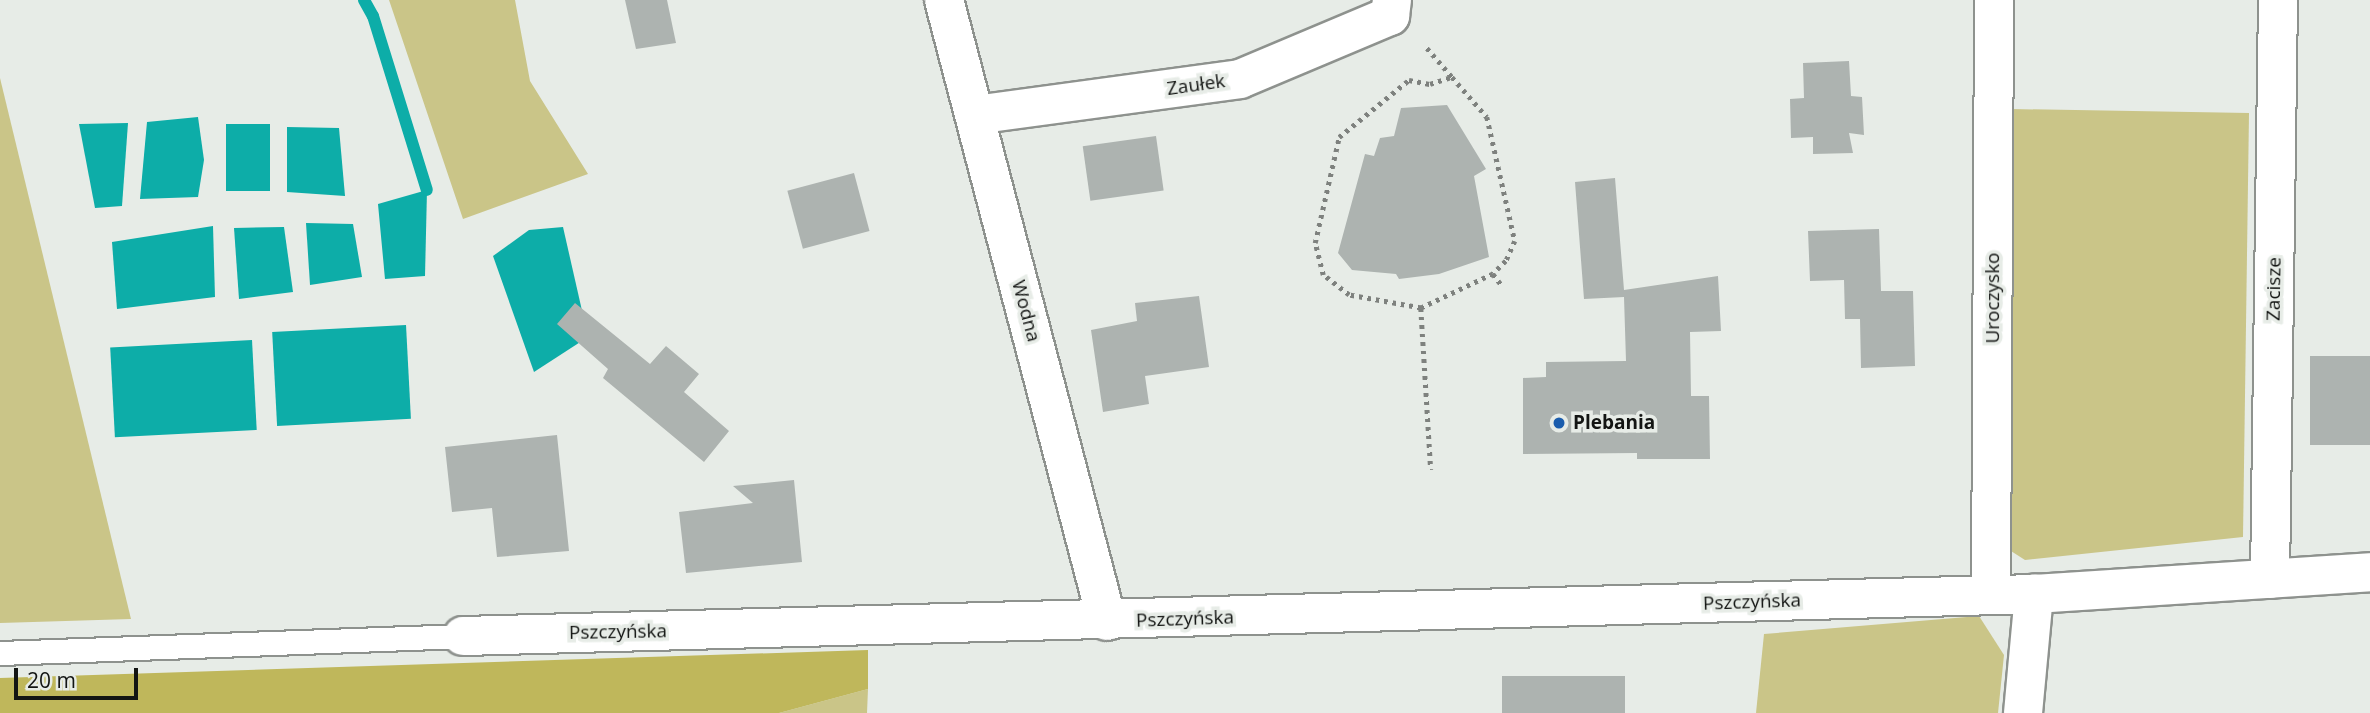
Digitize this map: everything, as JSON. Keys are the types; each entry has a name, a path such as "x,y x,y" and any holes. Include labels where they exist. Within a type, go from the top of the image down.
{"street":[{"name":"Wodna","path":"944,0 1107,621"},
{"name":"Zaułek","path":"975,115 1240,79 1390,16 1392,0"},
{"name":"Uroczysko","path":"1991,595 1994,0"},
{"name":"Zacisze","path":"2270,579 2278,0"},
{"name":"Pszczyńska","path":"463,636 1107,621 2034,594 2370,572"},
{"path":"2022,713 2034,594"}],"lane":[{"name":"Pszczyńska","path":"0,653 463,636"}],"path":[{"path":"1427,48 1487,117 1515,241 1506,261 1493,274 1421,309 1349,295 1324,275 1315,243 1339,137 1409,80 1430,84 1452,77"},
{"path":"1493,274 1503,287"},
{"path":"1421,309 1431,470"}],"shaded area":[{"path":"389,0 515,0 530,81 588,174 463,219"},
{"path":"0,78 131,619 0,623"},
{"path":"2011,109 2249,113 2243,537 2025,560 2000,544"},
{"path":"1979,616 2004,655 1998,713 1756,713 1764,634"},
{"path":"868,650 868,689 779,713 0,713 0,678"},
{"path":"868,689 867,713 779,713"}],"water":[{"path":"198,117 204,160 198,197 140,199 147,122"},
{"path":"128,123 122,206 95,208 79,124"},
{"path":"226,124 270,124 270,191 226,191"},
{"path":"287,127 339,128 345,196 287,192"},
{"path":"427,190 425,276 385,279 378,204"},
{"path":"306,223 353,224 362,277 310,285"},
{"path":"213,226 215,297 117,309 112,242"},
{"path":"284,227 293,292 239,299 234,228"},
{"path":"563,227 588,337 534,372 493,256 529,230"},
{"path":"406,325 411,419 277,426 272,332"},
{"path":"252,340 257,430 115,437 110,347"}],"building":[{"path":"625,0 667,0 676,43 636,49"},
{"path":"1849,61 1851,96 1862,97 1864,135 1849,133 1853,153 1813,154 1813,137 1791,138 1790,99 1804,98 1803,63"},
{"path":"1447,105 1486,169 1474,176 1489,257 1439,274 1399,279 1396,274 1352,270 1338,253 1365,154 1374,156 1380,138 1394,136 1401,108"},
{"path":"1156,136 1164,190 1090,201 1083,146"},
{"path":"854,173 870,231 803,249 787,191"},
{"path":"1615,178 1624,290 1718,276 1721,331 1690,332 1691,396 1709,396 1710,459 1637,459 1637,453 1523,454 1523,378 1546,377 1546,362 1626,361 1624,297 1584,299 1575,182"},
{"path":"1879,229 1881,291 1913,291 1915,366 1861,368 1860,319 1845,319 1844,280 1810,281 1808,231"},
{"path":"1199,296 1209,367 1145,376 1149,404 1103,412 1091,330 1137,321 1135,303"},
{"path":"575,303 650,364 666,346 699,374 684,392 729,431 704,462 603,378 608,369 557,324"},
{"path":"2310,356 2370,356 2370,445 2310,445"},
{"path":"557,435 569,551 497,557 492,508 452,512 445,447"},
{"path":"794,480 802,562 686,573 679,512 753,503 733,486"},
{"path":"1502,676 1625,676 1625,713 1502,713"}],"waterway":[{"path":"364,0 373,16 427,190"}],"place":[{"name":"Plebania","path":"1559,423"}]}
